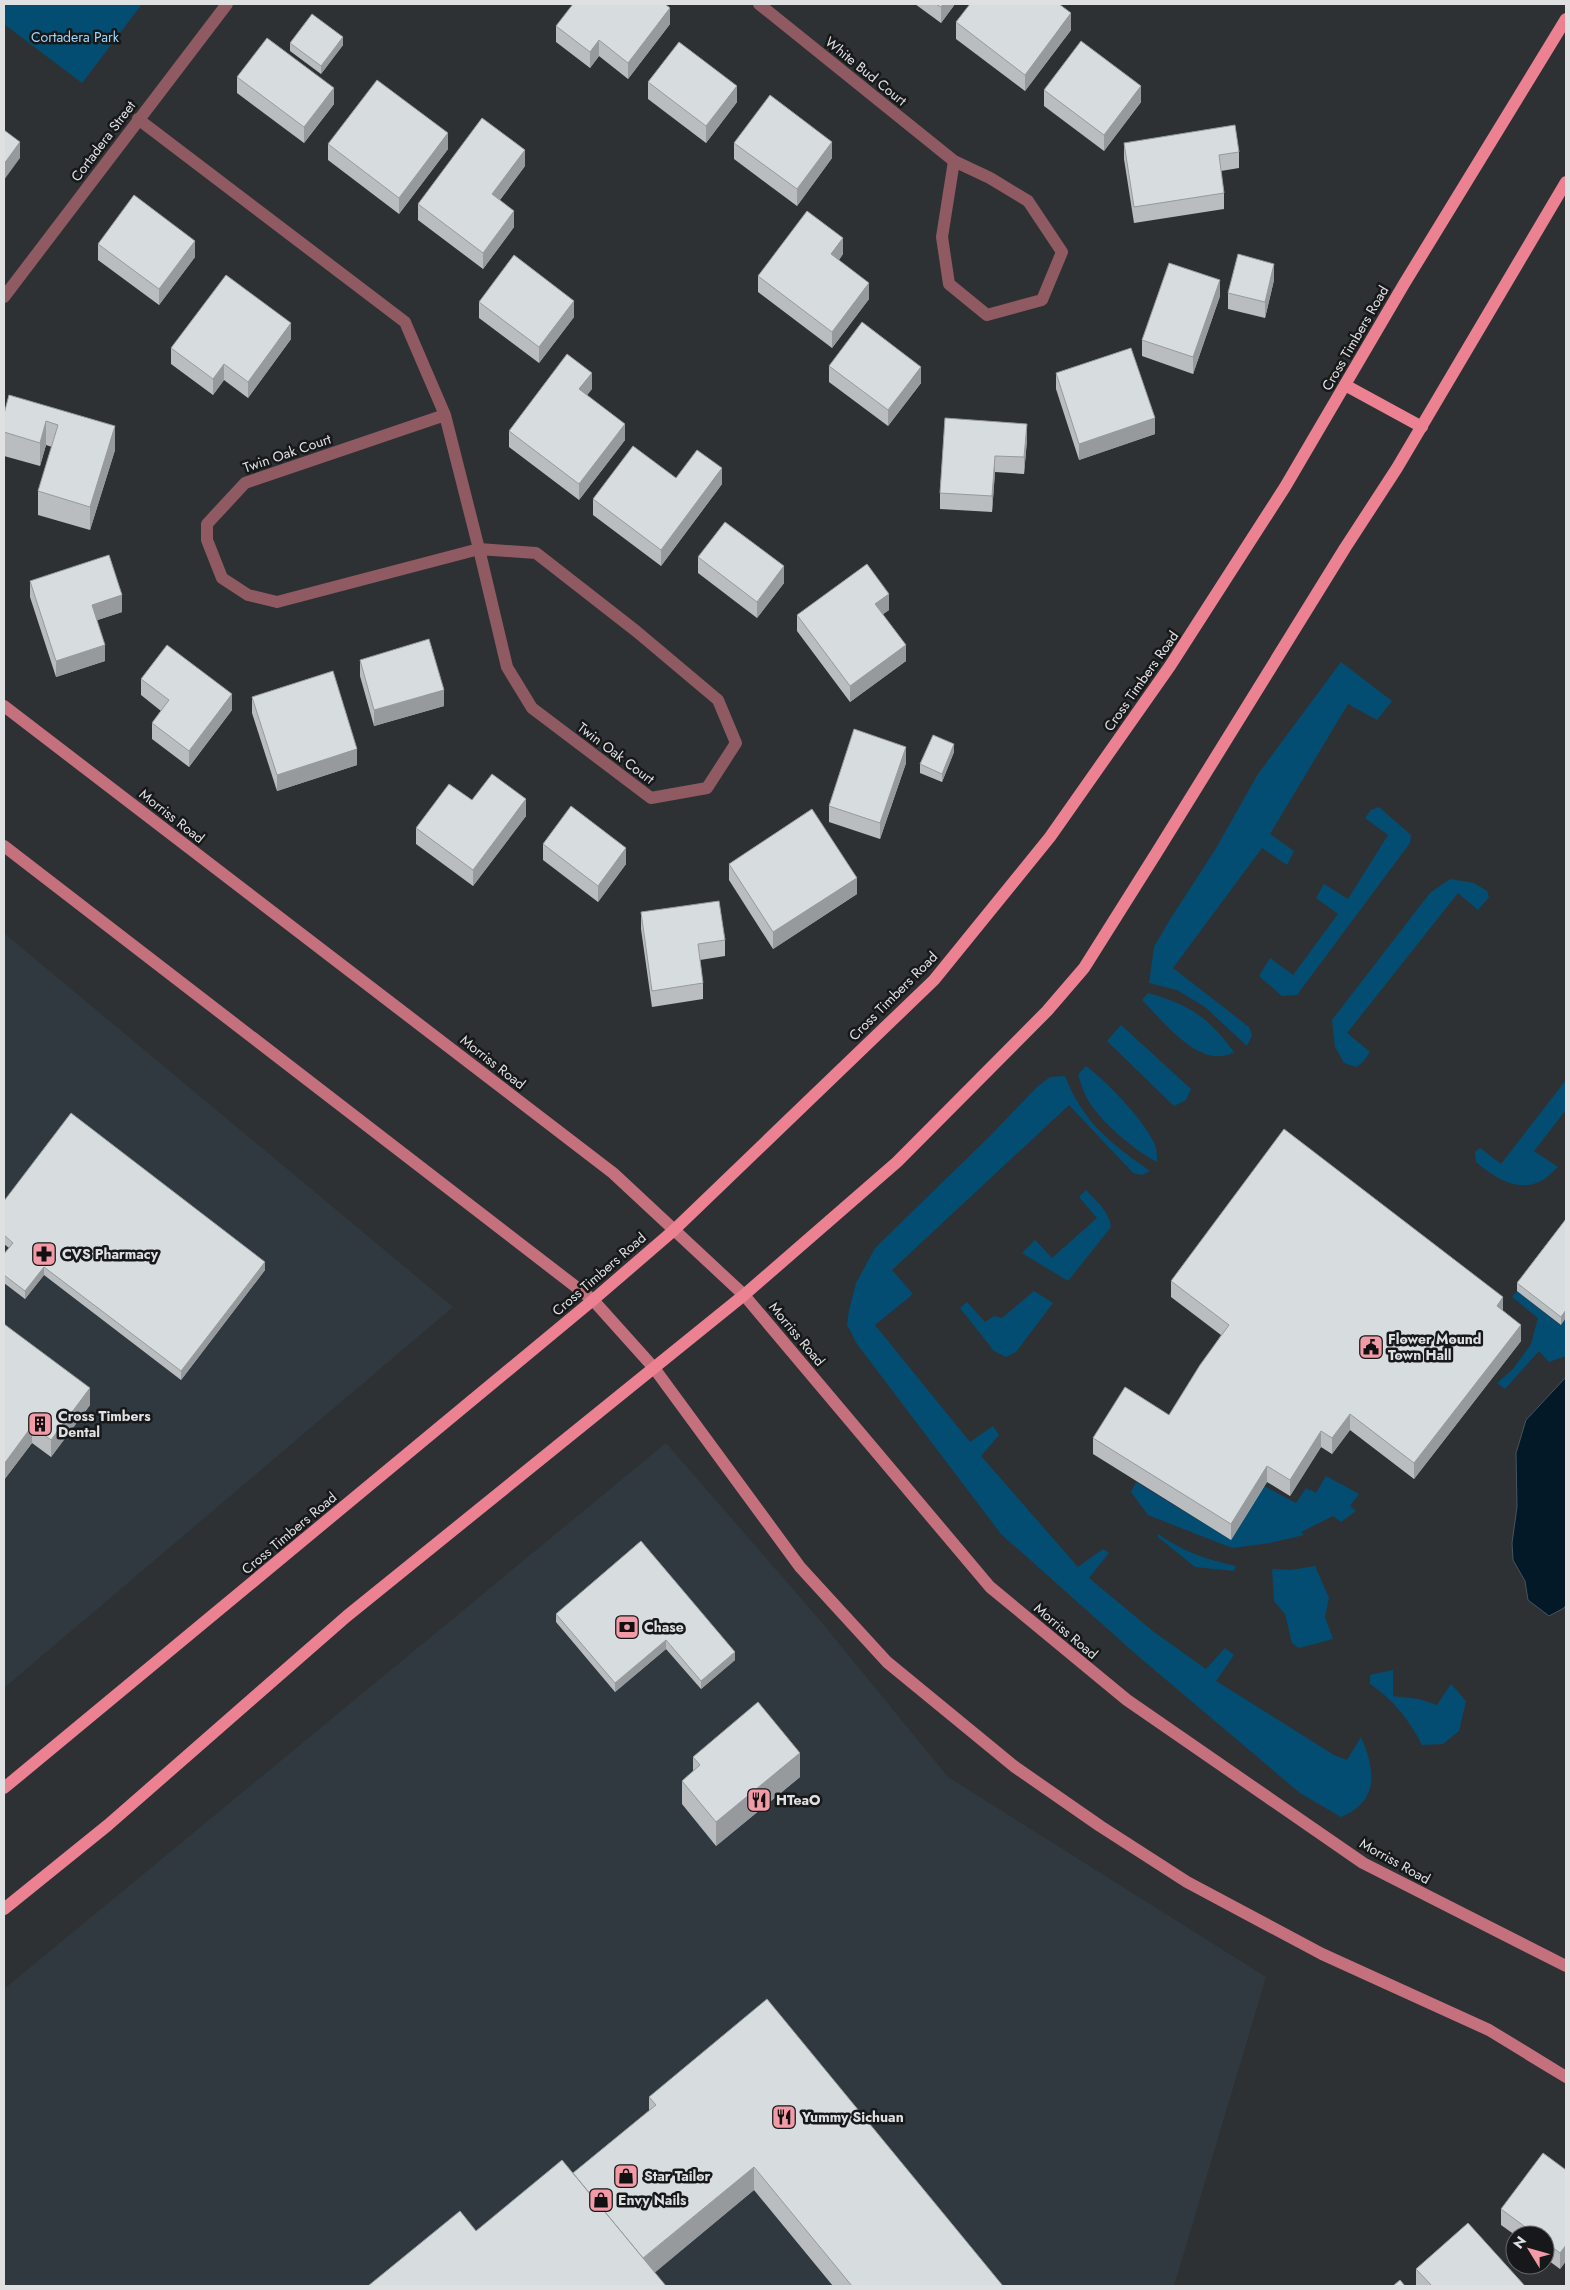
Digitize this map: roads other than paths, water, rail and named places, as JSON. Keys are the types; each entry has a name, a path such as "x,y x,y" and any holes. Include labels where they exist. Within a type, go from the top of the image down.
{"main road":[{"name":"Cross Timbers Road","path":"4,1788 593,1300 673,1231 934,980 1050,837 1170,666 1286,487 1404,284 1566,19"},
{"path":"4,1909 108,1825 347,1616 744,1295 897,1162 1047,1011 1084,968 1422,427 1566,182"},
{"path":"1345,385 1422,427"},
{"name":"Morriss Road","path":"4,706 613,1173 673,1231 744,1295 990,1587 1127,1700 1363,1863 1566,1966"},
{"path":"4,846 593,1300 654,1368 812,1580 887,1662 1014,1767 1100,1826 1188,1882 1322,1954 1489,2030 1566,2077"}],"street":[{"name":"Cortadera Street","path":"4,297 227,4"},
{"name":"White Bud Court","path":"759,4 954,161 990,178 1028,202 1062,252 1042,300 988,315 948,284 942,237 954,161"},
{"name":"Twin Oak Court","path":"138,119 405,322 445,415 479,549 507,667 532,708 651,798 706,788 736,743 718,700 636,631 536,553 479,549 277,602 248,595 222,578 207,540 207,524 245,482 445,415"}],"place":[{"name":"CVS Pharmacy","path":"44,1254"},
{"name":"Flower Mound Town Hall","path":"1371,1347"},
{"name":"Cross Timbers Dental","path":"40,1424"},
{"name":"Chase","path":"627,1627"},
{"name":"HTeaO","path":"759,1800"},
{"name":"Yummy Sichuan","path":"784,2117"},
{"name":"Star Tailor","path":"626,2176"},
{"name":"Envy Nails","path":"601,2200"}],"park label":[{"name":"Cortadera Park","path":"75,37"}]}
